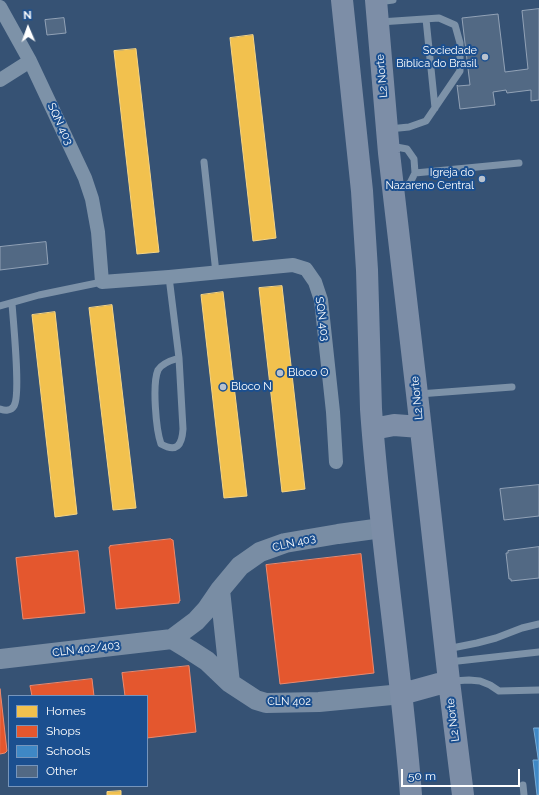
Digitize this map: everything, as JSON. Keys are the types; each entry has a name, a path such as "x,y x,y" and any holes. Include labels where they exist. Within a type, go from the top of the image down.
{"main road":[{"path":"342,0 362,191 367,270 371,408 382,528 402,694 411,795"},
{"name":"L2 Norte","path":"381,6 387,137 462,795"},
{"path":"373,429 394,425 420,427"},
{"path":"402,694 447,664"}],"street":[{"name":"SQN 403","path":"0,7 30,61 85,178 92,199 98,232 102,282 293,265 306,269 315,282 321,300 333,412 336,462"},
{"path":"0,80 30,61"},
{"name":"CLN 403","path":"172,639 196,621 240,566 260,552 285,543 382,528"},
{"path":"220,590 230,683"},
{"name":"CLN 402","path":"172,639 207,661 230,683 256,700 266,703 319,702 402,694"},
{"name":"CLN 402/403","path":"0,659 172,639"}],"lane":[{"path":"381,6 426,19 439,18 455,25 460,43 460,71 426,121 387,137"},
{"path":"426,19 435,108"},
{"path":"387,137 407,149 414,159 415,173 410,183 394,194"},
{"path":"204,162 216,272"},
{"path":"415,173 519,163"},
{"path":"169,277 180,358 183,429 180,443 177,447 172,448 165,447 161,444 158,437 155,385 158,370 164,364 180,358"},
{"name":"SQN 403","path":"0,306 39,295 102,282"},
{"path":"0,409 4,411 11,409 17,398 12,303"},
{"path":"417,394 512,387"},
{"path":"447,664 490,639 539,624"},
{"path":"447,664 539,652"},
{"path":"447,664 469,680 480,681 499,691 539,690"},
{"path":"523,785 524,795"}],"building: Homes":[{"path":"253,35 276,238 253,241 230,38"},
{"path":"136,49 159,252 137,254 114,51"},
{"name":"Bloco O","path":"282,286 305,489 282,492 259,288"},
{"name":"Bloco N","path":"223,292 247,496 224,498 201,295"},
{"path":"112,305 136,508 113,510 89,308"},
{"path":"55,312 77,514 55,517 32,315"},
{"path":"121,791 121,795 107,795 107,792"}],"building: Shops":[{"path":"171,539 173,540 179,603 116,609 109,547"},
{"path":"78,551 85,613 23,619 16,558"},
{"path":"361,554 374,673 280,684 266,565"},
{"path":"189,666 196,732 148,738 148,695 125,695 122,673"},
{"path":"92,679 94,695 32,695 30,686"},
{"path":"0,689 7,751 0,754"}],"building: Schools":[{"path":"534,728 539,728 539,795 537,795 533,760 538,760"}],"building: Other":[{"name":"Sociedade Bíblica do Brasil","path":"539,9 539,100 531,101 531,90 507,93 506,90 493,92 495,105 460,109 457,85 470,85 462,18 498,14 505,72 528,69 522,11"},
{"path":"64,18 66,33 47,35 45,20"},
{"path":"46,242 48,264 0,270 0,247"},
{"path":"539,485 539,516 504,520 500,489"},
{"path":"539,547 539,578 511,581 511,579 509,579 506,553 508,553 508,551"}],"place":[{"name":"Sociedade Bíblica do Brasil","path":"485,57"},
{"name":"Igreja do Nazareno Central","path":"482,179"},
{"name":"Bloco O","path":"280,373"},
{"name":"Bloco N","path":"223,387"}]}
